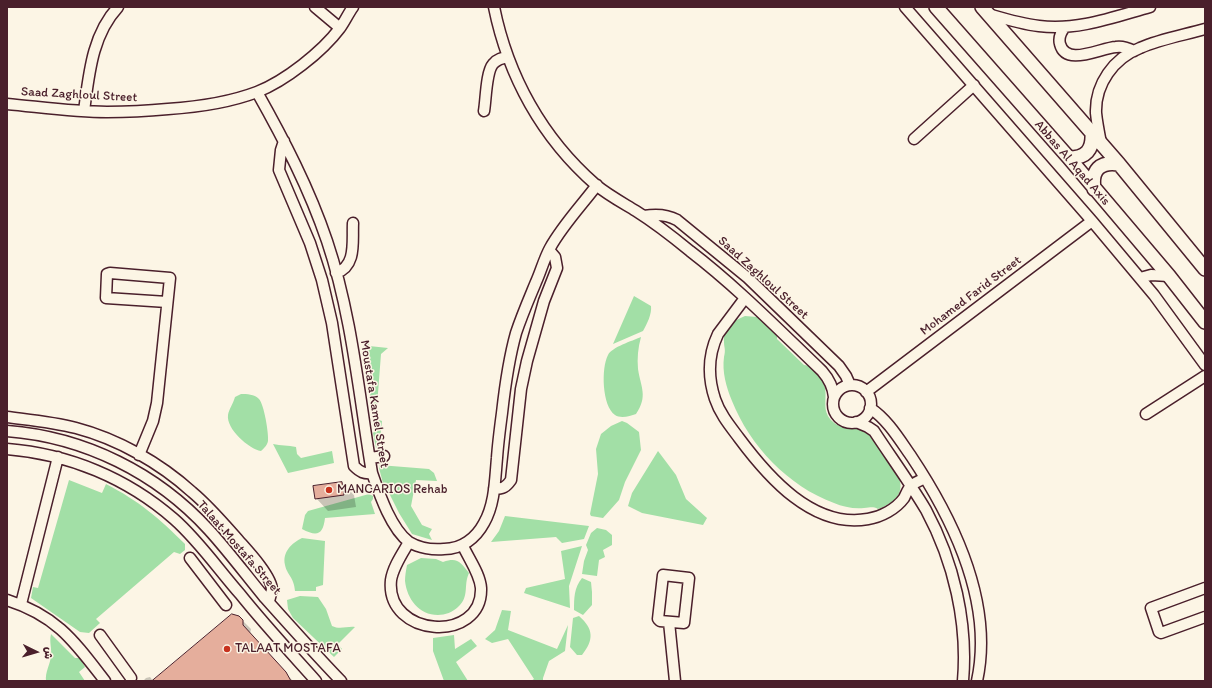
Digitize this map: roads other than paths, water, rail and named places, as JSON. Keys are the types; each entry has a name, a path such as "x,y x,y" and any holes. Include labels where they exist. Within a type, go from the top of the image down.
{"main road":[{"name":"Abbas Al Aqad Axis","path":"936,7 1169,276 1205,322"},
{"path":"985,10 1119,164 1205,269"},
{"path":"1068,158 1076,158 1084,155 1090,149 1092,133"},
{"path":"1094,189 1092,180 1095,172 1102,165 1110,163 1119,164"}],"street":[{"path":"84,111 93,51 102,30 118,7"},
{"path":"315,7 340,28"},
{"name":"Saad Zaghloul Street","path":"7,104 84,111 138,111 190,108 229,101 257,92 276,83 300,66 326,44 340,28 353,7"},
{"name":"Saad Zaghloul Street","path":"494,7 498,27 519,86 534,113 562,151 597,185 644,216 690,251 745,298 822,371 833,389 834,397"},
{"path":"905,7 1140,278 1205,365"},
{"path":"985,10 1024,24 1065,27 1090,24 1150,7"},
{"path":"1065,27 1059,40 1062,50 1070,55 1079,56 1114,47 1124,47 1134,51"},
{"path":"1101,143 1096,113 1097,103 1104,79 1114,65 1141,47 1205,29"},
{"path":"484,111 490,69 500,58 508,57"},
{"path":"914,139 974,85"},
{"name":"Moustafa Kamel Street","path":"257,92 284,141 305,183 317,212 336,273 346,316 372,473 383,504 390,518 409,542"},
{"path":"284,141 280,155 279,170 310,243 322,280 332,323 354,466 365,474 372,473"},
{"path":"463,546 480,580 480,599 471,615 462,622 451,626 433,627 416,623 406,617 398,609 393,600 391,580 394,570 409,542 435,550 463,546 476,536 485,522 494,489 504,398 516,333 549,250 597,185"},
{"name":"Saad Zaghloul Street","path":"644,216 654,214 665,215 683,224 748,278 839,366 850,385"},
{"name":"Mohamed Farid Street","path":"866,392 1092,221"},
{"path":"336,273 342,270 350,262 353,223"},
{"path":"494,489 501,489 507,486 511,480 520,396 527,361 544,301 557,268 555,257 549,250"},
{"path":"139,455 153,421 157,403 170,278 108,274 106,298 167,302"},
{"path":"1140,278 1151,275 1169,276"},
{"path":"745,298 718,334 711,355 710,370 712,385 716,401 723,415 759,464 778,484 812,509 831,518 849,520 867,519 891,510 903,499 911,486 925,478"},
{"path":"1146,414 1205,376"},
{"path":"856,422 867,414 870,408 870,402 866,392 861,388 850,385 843,387 834,397 833,404 836,415 845,422 856,422 874,431 911,486 926,511 938,536 954,582 958,602 964,642 963,681"},
{"path":"870,408 887,423 925,478 952,526 968,568 978,612 980,655 977,681"},
{"path":"7,418 55,423 77,428 112,441 139,455 180,481 204,502 221,520 247,550 268,578 272,590 269,601"},
{"name":"Talaat Mostafa Street","path":"7,431 49,437 72,443 106,455 144,475 162,488 209,530 313,652 341,681"},
{"path":"7,449 58,457 84,465 116,479 148,498 175,520 202,548 316,681"},
{"path":"370,458 384,456"},
{"path":"21,604 58,457"},
{"path":"190,558 226,605"},
{"path":"663,576 688,578 684,623 669,622 660,621 658,619 663,576"},
{"path":"1205,588 1151,608 1159,632 1162,633 1205,617"},
{"path":"7,600 21,604 46,617 63,631 73,640 105,681"},
{"path":"669,622 675,681"},
{"path":"100,635 131,678"}],"place":[{"name":"MANCARIOS Rehab","path":"329,490"},
{"name":"TALAAT MOSTAFA","path":"227,649"}]}
